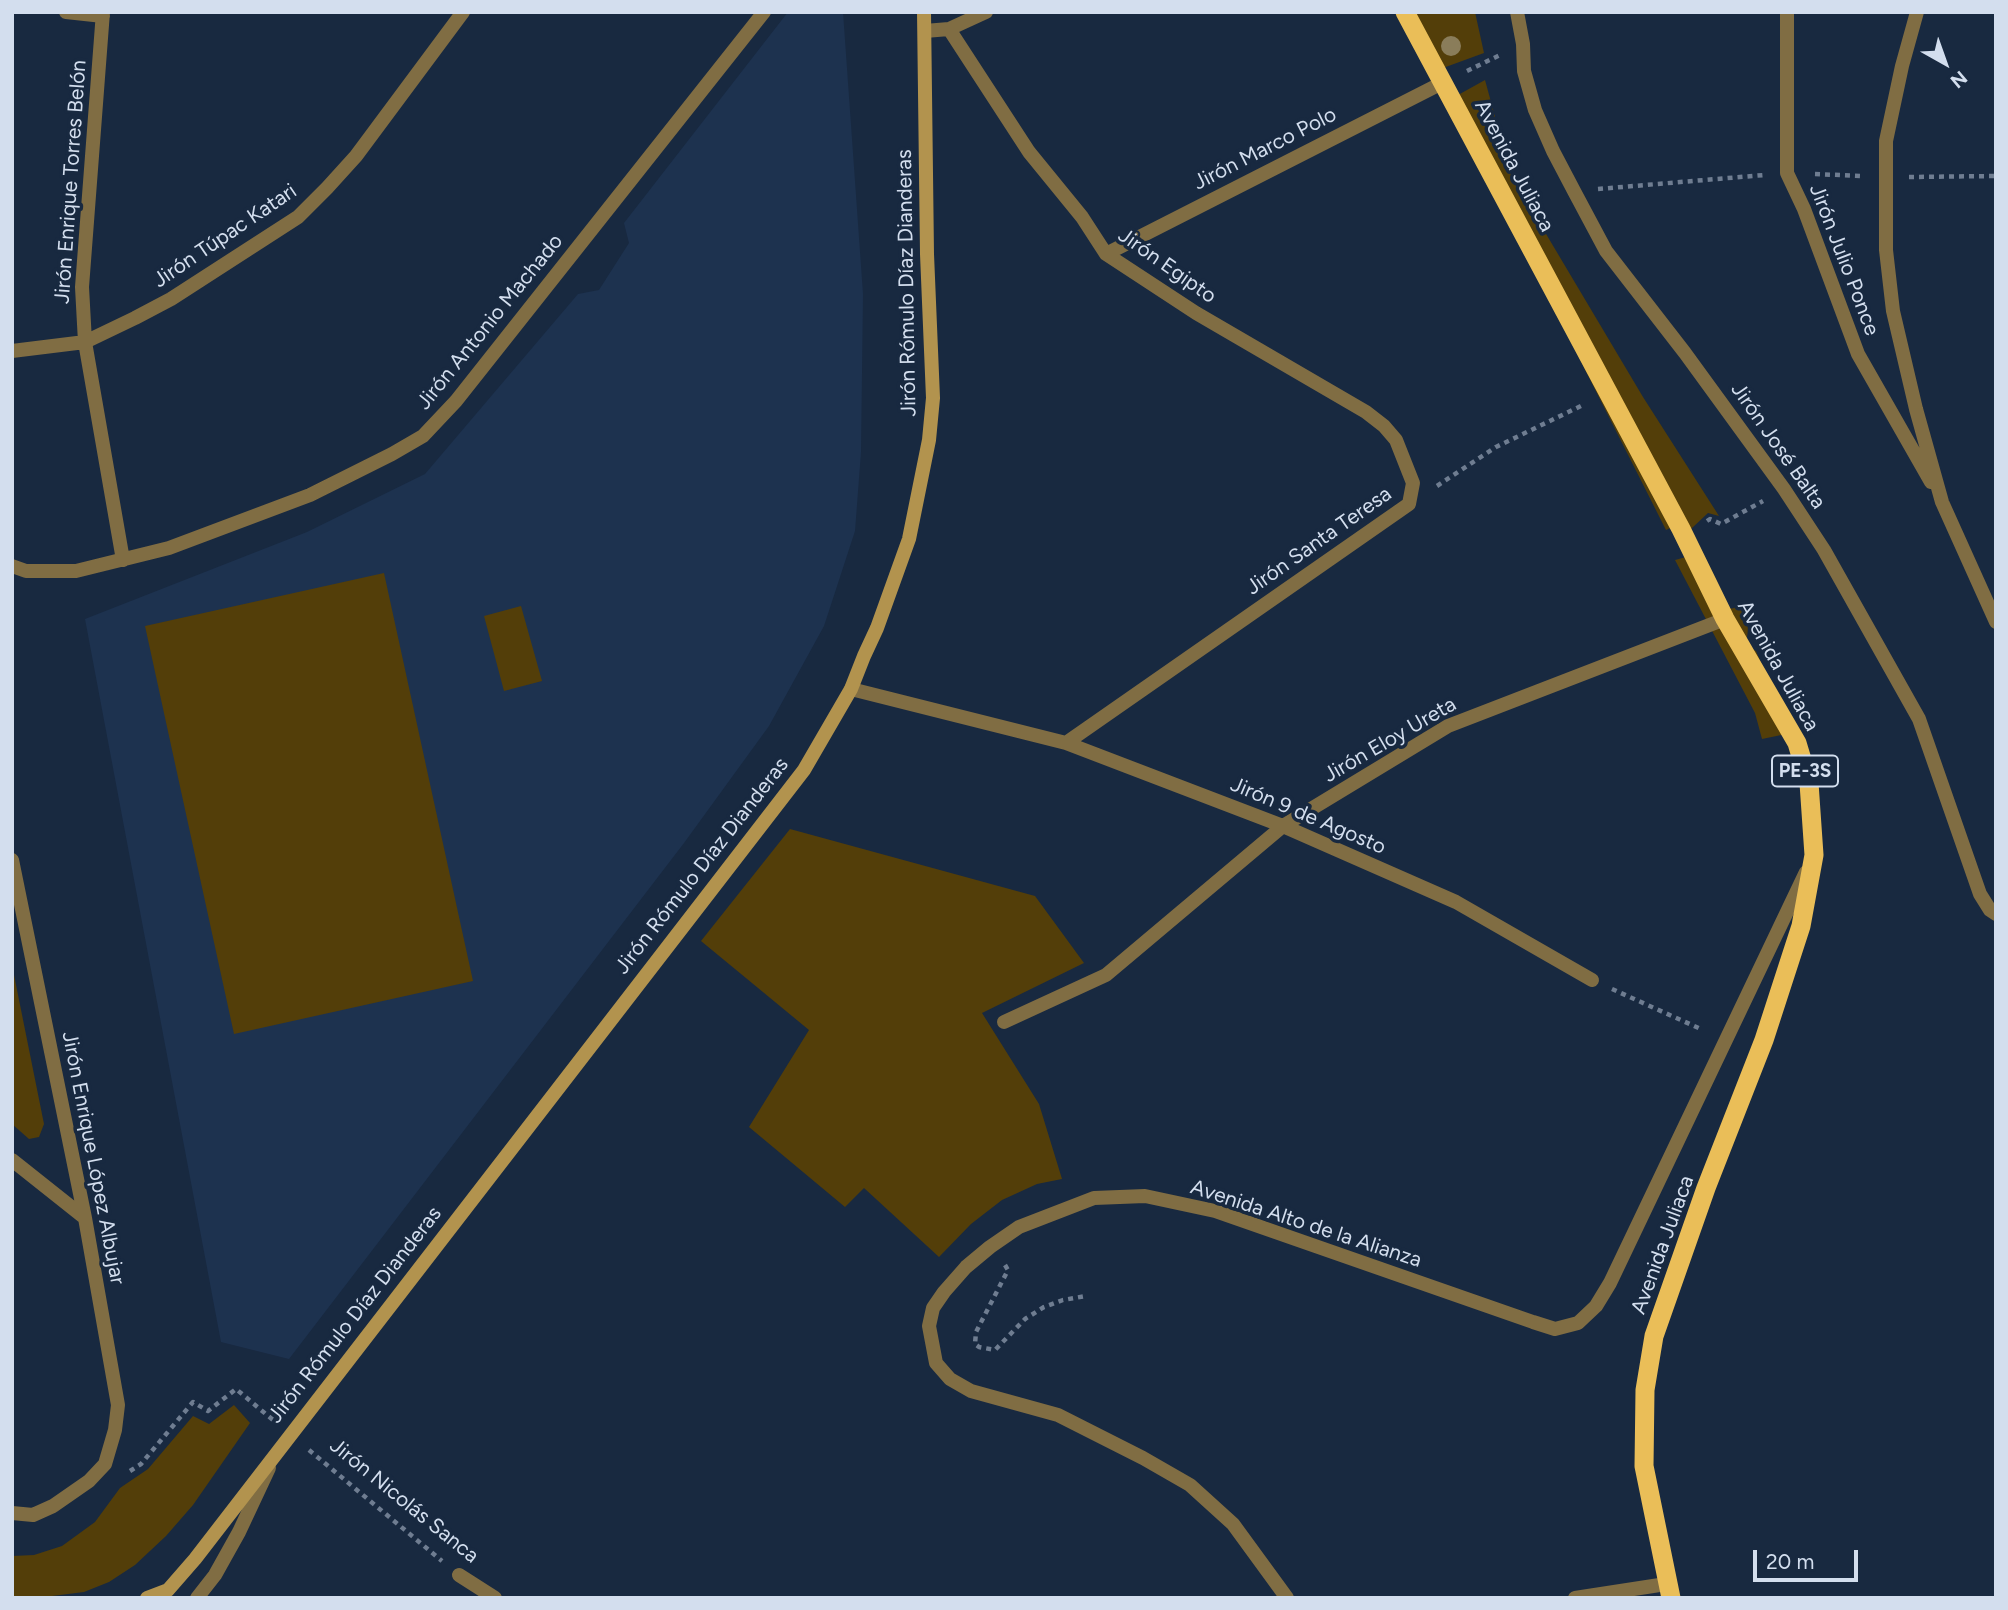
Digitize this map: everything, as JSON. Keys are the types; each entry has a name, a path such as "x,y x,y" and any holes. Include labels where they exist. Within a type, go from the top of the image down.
{"highway":[{"name":"Avenida Juliaca","path":"1405,12 1681,529 1725,619 1797,743 1809,783 1814,855 1801,926 1764,1040 1706,1188 1654,1336 1645,1390 1644,1466 1669,1591"}],"main road":[{"name":"Jirón Rómulo Díaz Dianderas","path":"147,1598 169,1590 195,1559 804,770 852,689 909,540 929,440 933,398 924,12"}],"street":[{"path":"66,12 103,14"},
{"name":"Jirón Túpac Katari","path":"12,351 85,342 171,299 298,217 356,156 463,12"},
{"name":"Jirón Antonio Machado","path":"123,560 169,548 310,495 423,436 456,401 764,12"},
{"path":"925,31 949,29 986,12"},
{"name":"Jirón José Balta","path":"1517,12 1523,44 1524,71 1535,110 1553,151 1606,251 1685,353 1784,489 1824,550 1919,719 1980,894 1990,910 1996,914"},
{"name":"Jirón Julio Ponce","path":"1787,12 1787,173 1804,209 1858,354 1942,502"},
{"path":"1917,12 1886,141 1886,250 1893,311 1942,502 1996,622"},
{"name":"Jirón Enrique Torres Belón","path":"103,14 82,286 85,342 123,560"},
{"name":"Jirón Egipto","path":"949,29 1029,152 1082,217 1106,254 1196,313 1375,419 1396,440 1409,469 1413,483 1409,504"},
{"name":"Jirón Marco Polo","path":"1106,254 1444,82"},
{"name":"Jirón Santa Teresa","path":"1066,743 1409,504"},
{"path":"12,566 26,571 76,571 123,560"},
{"name":"Jirón Eloy Ureta","path":"1004,1022 1106,975 1283,826 1448,726 1725,619"},
{"name":"Jirón 9 de Agosto","path":"852,689 1066,743 1283,826 1456,902 1592,980"},
{"name":"Avenida Alto de la Alianza","path":"1287,1598 1233,1524 1190,1485 1058,1415 971,1391 950,1379 936,1363 929,1326 933,1308 944,1292 966,1267 1020,1227 1094,1198 1145,1196 1215,1211 1555,1329 1578,1323 1596,1306 1610,1283 1814,855"},
{"name":"Jirón Enrique López Albujar","path":"12,860 85,1218 118,1405 115,1430 105,1464"},
{"path":"12,1160 85,1218"},
{"path":"197,1598 215,1574 239,1532 277,1451"},
{"path":"12,1513 33,1515 53,1506 89,1481 105,1464"},
{"name":"Jirón Nicolás Sanca","path":"459,1575 495,1598"},
{"path":"1575,1598 1669,1591"}],"path":[{"path":"1444,82 1523,44"},
{"name":"Jirón Santa Teresa","path":"1409,504 1496,447 1608,393"},
{"path":"1704,523 1710,519 1721,524 1784,489"},
{"path":"1592,980 1726,1041"},
{"path":"995,1295 975,1339 978,1347 991,1351 1026,1319 1044,1307 1086,1296"},
{"path":"105,1464 117,1480 141,1464 193,1402 208,1411 236,1389 263,1412"},
{"name":"Jirón Nicolás Sanca","path":"289,1434 459,1575"}],"shaded area":[{"path":"788,12 843,12 863,294 861,452 855,531 824,626 769,726 684,843 289,1359 221,1342 85,619 307,532 425,474 578,294 599,290 629,243 624,223"},
{"path":"1402,12 1475,12 1484,53 1432,72"},
{"path":"1485,80 1511,175 1643,397 1719,516 1708,513 1691,529 1686,521 1666,530 1449,100"},
{"path":"1686,557 1723,610 1742,603 1748,629 1746,646 1756,651 1791,733 1762,739 1755,713 1675,560"},
{"path":"384,573 473,981 234,1034 145,626"},
{"path":"521,606 542,681 504,691 484,616"},
{"path":"790,829 1035,896 1084,963 982,1013 1039,1104 1062,1179 1037,1184 1002,1200 971,1224 939,1257 864,1188 845,1207 749,1127 809,1030 701,941"},
{"path":"12,965 44,1124 39,1137 29,1139 12,1124"},
{"path":"234,1405 250,1423 193,1505 166,1536 135,1565 109,1582 84,1592 44,1597 12,1596 12,1556 34,1555 62,1546 95,1522 120,1488 148,1469 193,1416 209,1424"}]}
